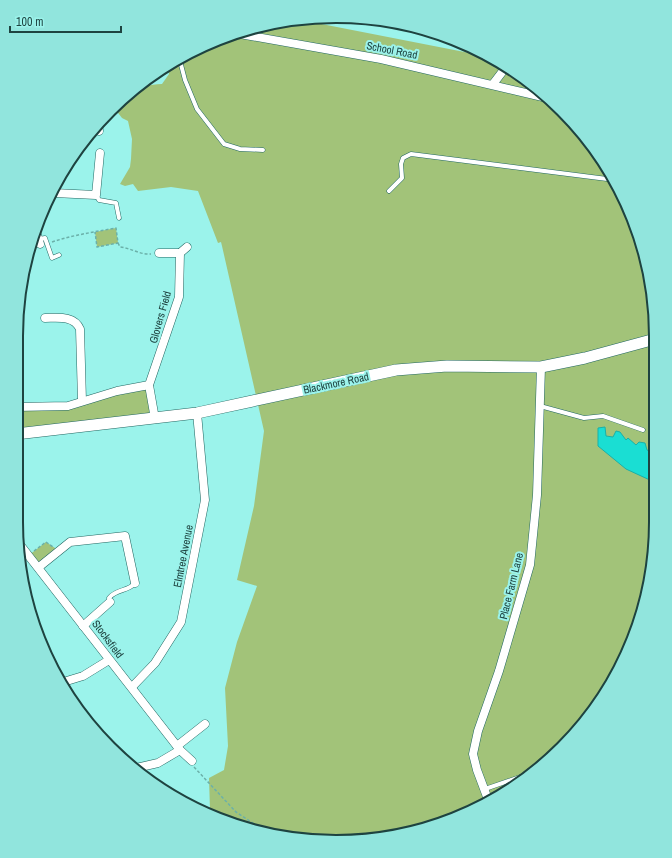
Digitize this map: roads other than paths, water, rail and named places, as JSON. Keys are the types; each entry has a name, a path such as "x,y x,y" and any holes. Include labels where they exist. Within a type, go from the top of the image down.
{"street":[{"name":"School Road","path":"250,36 381,58 535,95"},
{"path":"493,84 503,71"},
{"path":"58,193 96,195 100,153"},
{"path":"39,237 42,242"},
{"path":"159,253 180,253 187,247"},
{"name":"Glovers Field","path":"155,419 149,385 179,297 180,253"},
{"path":"45,318 65,318 75,321 80,329 82,401"},
{"name":"Blackmore Road","path":"23,433 155,419 197,412 396,370 447,366 541,367 592,356 649,341"},
{"name":"Place Farm Lane","path":"487,796 477,770 473,754 478,731 499,670 530,564 537,495 541,367"},
{"path":"23,407 68,406 117,391 149,385"},
{"name":"Elmtree Avenue","path":"132,687 154,663 181,622 205,500 197,412"},
{"path":"39,566 70,542 125,536 135,583"},
{"name":"Stocksfield","path":"25,550 39,566 109,660 179,748 192,761"},
{"path":"83,626 110,602"},
{"path":"67,682 83,676 109,660"},
{"path":"141,767 158,763 179,748 206,724"}],"lane":[{"path":"181,65 185,80 197,109 224,144 240,149 264,150"},
{"path":"389,191 402,178 401,164 403,158 411,154 606,179"},
{"path":"96,195 100,200 116,203 119,218"},
{"path":"42,242 52,258 59,255"},
{"path":"540,406 584,418 602,416 643,430"},
{"path":"110,602 109,598 114,592 132,587 135,583"},
{"path":"485,789 514,779"}],"water":[{"path":"605,427 606,436 613,437 616,431 620,432 626,440 628,438 636,445 639,442 645,443 647,450 649,451 649,480 626,469 598,446 598,428"}]}
